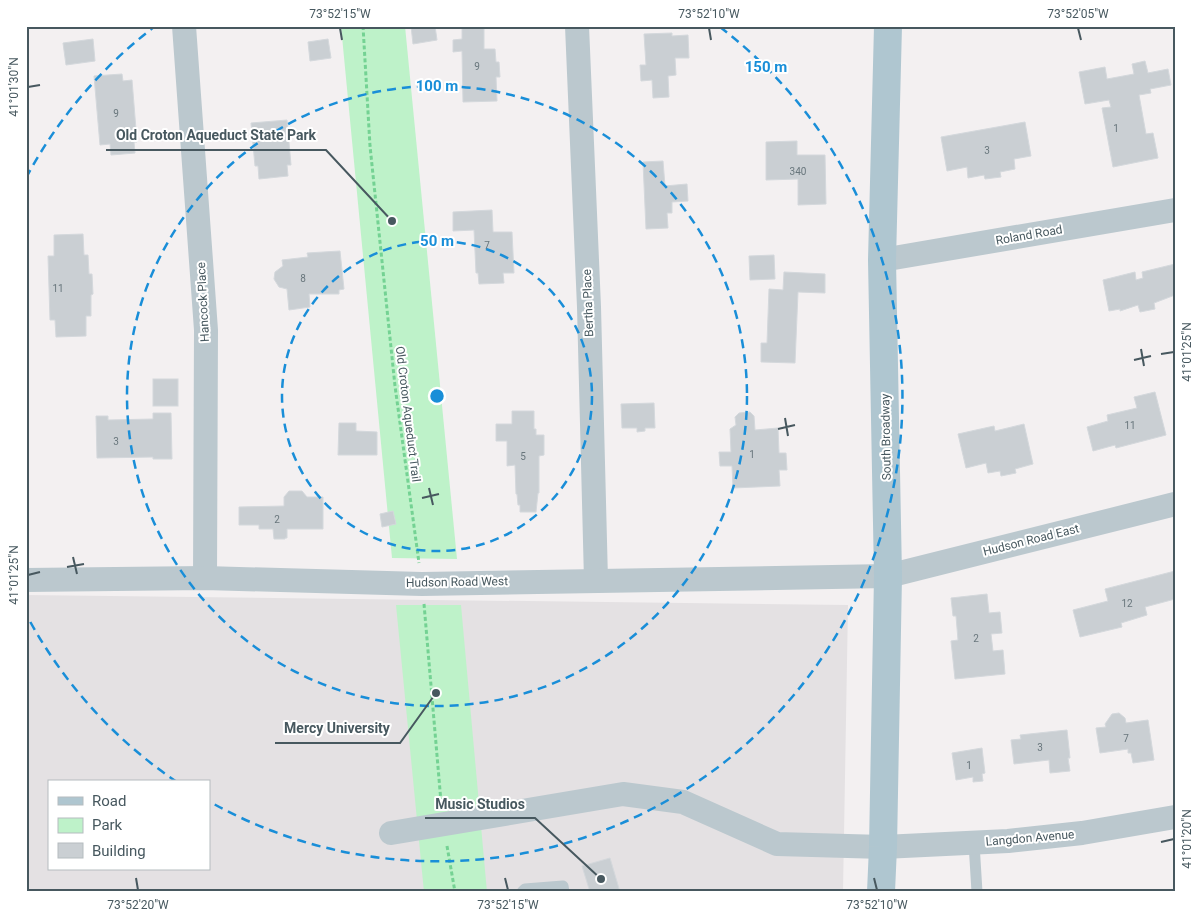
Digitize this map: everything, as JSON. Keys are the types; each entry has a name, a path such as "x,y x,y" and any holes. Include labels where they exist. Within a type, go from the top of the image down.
{"main road":[{"name":"South Broadway","path":"881,892 888,576 882,260 888,26"}],"street":[{"name":"Hancock Place","path":"184,26 206,330 204,578"},
{"name":"Bertha Place","path":"577,26 589,307 596,580"},
{"name":"Roland Road","path":"882,260 1175,210"},
{"name":"Hudson Road East","path":"888,576 1175,504"},
{"name":"Hudson Road West","path":"26,580 204,578 422,584 888,576"},
{"name":"Langdon Avenue","path":"391,833 623,794 683,802 777,844 883,847 1008,841 1082,833 1175,817"}],"lane":[{"path":"974,843 977,892"},
{"path":"522,892 526,889 562,886 564,892"}],"path":[{"name":"Old Croton Aqueduct Trail","path":"363,26 370,146 395,386 422,584 443,825 455,892"}],"shaded area":[{"path":"26,595 848,605 843,892 26,892"}],"green space":[{"path":"341,26 405,26 457,559 392,558"},
{"path":"396,605 461,605 487,892 424,892"}],"building":[{"path":"411,26 435,26 437,40 413,44"},
{"path":"484,26 484,49 495,49 496,62 499,62 500,77 496,77 497,101 463,102 462,51 453,52 453,40 462,39 462,27"},
{"path":"672,33 672,36 688,35 689,58 675,58 676,75 668,76 669,97 653,98 652,80 641,81 640,65 646,65 644,34"},
{"path":"93,39 95,61 66,65 63,43"},
{"path":"328,39 331,58 310,61 308,42"},
{"path":"1145,61 1148,73 1168,69 1171,85 1150,89 1151,93 1139,95 1146,134 1153,133 1158,158 1113,167 1102,108 1111,107 1109,100 1085,104 1079,72 1105,67 1107,79 1134,74 1132,64"},
{"path":"122,74 123,81 132,80 137,142 134,142 135,153 111,155 110,144 100,145 94,76"},
{"path":"287,120 291,165 287,165 288,176 259,179 258,166 255,166 251,123"},
{"path":"1025,122 1031,156 1014,159 1015,169 1000,172 1001,177 985,179 984,175 968,178 967,167 947,171 941,137"},
{"path":"797,141 797,155 825,155 826,204 798,205 798,179 766,180 766,142"},
{"path":"663,161 665,186 687,184 688,201 672,202 672,213 667,213 668,228 646,229 643,162"},
{"path":"492,210 493,232 512,232 514,273 503,273 504,283 479,284 478,273 476,273 474,230 453,231 453,212"},
{"path":"83,234 84,255 88,255 89,274 92,274 93,294 91,295 91,316 86,316 86,336 56,337 55,320 50,320 48,256 54,256 54,235"},
{"path":"340,251 344,289 339,290 339,294 309,294 310,307 289,310 287,289 279,287 274,279 275,272 283,266 282,260 308,257 307,253"},
{"path":"774,255 775,279 750,280 749,256"},
{"path":"1175,264 1175,295 1154,303 1155,309 1140,312 1138,305 1120,311 1120,309 1109,311 1103,280 1135,272 1136,280 1143,278 1142,272"},
{"path":"784,272 825,274 825,293 798,292 795,363 761,362 761,343 767,343 769,289 783,290"},
{"path":"153,379 178,379 178,406 153,406"},
{"path":"1155,392 1166,435 1116,448 1115,445 1093,451 1087,427 1108,421 1107,415 1137,408 1134,397"},
{"path":"654,403 655,428 645,428 645,431 637,432 637,428 622,428 621,404"},
{"path":"512,411 534,411 536,435 544,435 544,455 539,456 539,493 536,512 520,512 520,505 518,505 516,494 515,465 507,466 507,441 496,441 496,424 512,424"},
{"path":"750,412 754,416 755,430 778,428 779,453 786,453 787,470 779,470 780,486 733,488 732,466 720,466 719,452 731,452 730,429 736,425 735,417 739,413"},
{"path":"153,413 171,413 172,459 153,459 153,457 97,458 96,416 108,416 108,420 153,419"},
{"path":"339,423 356,423 356,431 377,432 377,455 338,455"},
{"path":"1024,424 1033,464 1015,469 1016,473 1001,476 1000,471 988,473 986,463 966,468 958,434 994,426 995,431"},
{"path":"289,491 302,491 307,497 323,497 323,529 287,529 287,538 274,539 273,529 259,529 259,525 239,525 239,507 284,506 284,497"},
{"path":"393,511 396,524 382,527 380,514"},
{"path":"1175,571 1175,599 1145,607 1147,615 1121,623 1122,627 1080,637 1073,610 1108,601 1105,589"},
{"path":"987,594 989,613 1000,612 1002,633 991,634 993,651 1003,650 1005,674 955,679 951,641 958,640 956,616 953,616 951,598"},
{"path":"1119,713 1125,718 1126,723 1148,720 1154,760 1133,763 1128,749 1100,753 1096,728 1106,727 1105,724 1112,714"},
{"path":"1067,730 1070,771 1050,773 1049,760 1014,764 1011,740 1021,739 1020,735"},
{"path":"982,748 985,773 982,774 983,781 973,782 973,777 956,780 952,753"},
{"path":"610,858 620,892 590,892 582,866"}],"place":[{"name":"Old Croton Aqueduct State Park","path":"392,221"},
{"name":"Mercy University","path":"436,693"},
{"name":"Music Studios","path":"601,879"}]}
